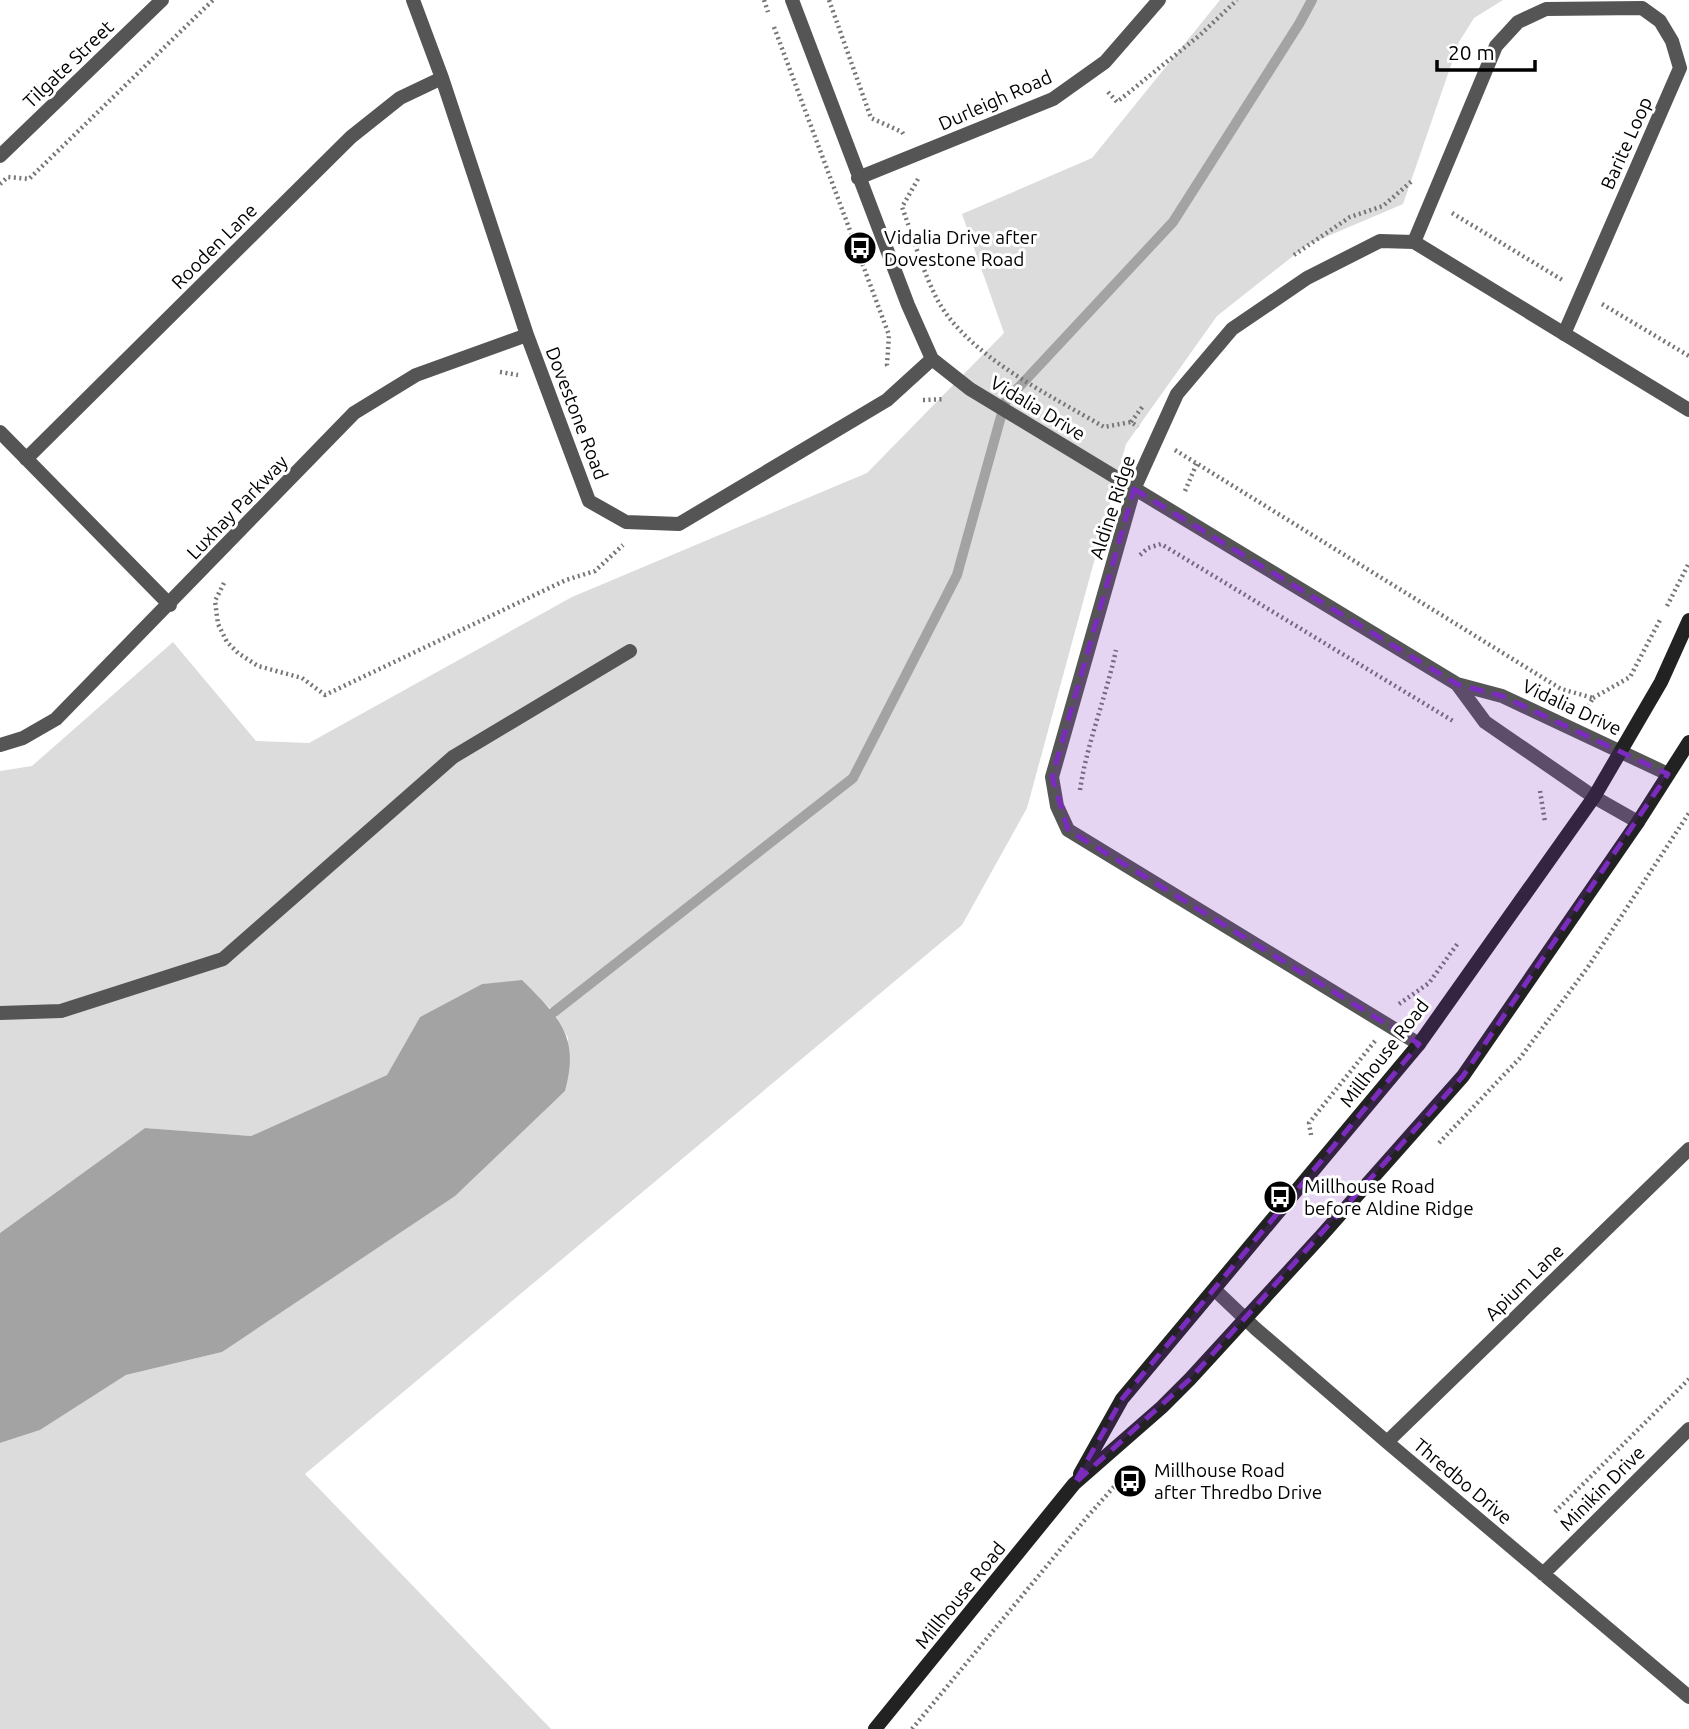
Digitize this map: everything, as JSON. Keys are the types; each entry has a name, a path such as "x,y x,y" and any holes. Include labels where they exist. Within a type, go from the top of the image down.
{"main road":[{"name":"Millhouse Road","path":"876,1729 1074,1484 1122,1399 1419,1044 1594,797 1661,682 1689,620"},
{"name":"Millhouse Road","path":"1074,1484 1162,1408 1463,1076 1638,822 1689,742"}],"street":[{"name":"Tilgate Street","path":"0,156 162,0"},
{"name":"Dovestone Road","path":"413,0 442,78 527,335 589,501 626,522 679,524 887,400 932,359"},
{"name":"Vidalia Drive","path":"792,0 858,178 932,359 970,389 1457,684 1502,696 1668,774"},
{"name":"Durleigh Road","path":"858,178 1053,99 1105,62 1158,0"},
{"name":"Barite Loop","path":"1415,242 1496,46 1518,22 1546,9 1642,8 1660,21 1672,41 1680,68 1564,334"},
{"name":"Rooden Lane","path":"26,459 351,137 400,98 442,78"},
{"name":"Aldine Ridge","path":"1415,242 1380,241 1307,278 1232,328 1177,394 1134,489 1052,777 1057,806 1068,830 1419,1044"},
{"path":"1415,242 1689,410"},
{"name":"Luxhay Parkway","path":"0,745 23,738 56,719 170,605 354,413 416,374 527,335"},
{"path":"0,432 170,605"},
{"path":"0,1013 61,1012 223,959 453,757 630,651"},
{"name":"Vidalia Drive","path":"1457,684 1485,722 1594,797 1638,822"},
{"name":"Apium Lane","path":"1387,1442 1689,1149"},
{"name":"Thredbo Drive","path":"1215,1290 1387,1442 1689,1697"},
{"name":"Minikin Drive","path":"1543,1574 1689,1429"}],"path":[{"path":"0,184 8,177 29,179 213,0"},
{"path":"764,0 768,13"},
{"path":"829,0 871,118 902,132 912,156 919,176 902,207 936,298 953,324 984,354 1104,427 1132,422 1561,688 1592,698"},
{"path":"1108,92 1117,102 1200,35 1237,0"},
{"path":"773,26 889,335 887,365 903,386"},
{"path":"1289,259 1350,218 1383,206 1418,176"},
{"path":"1406,186 1689,356"},
{"path":"1132,422 1145,404"},
{"path":"1134,559 1148,548 1161,544 1455,722"},
{"path":"1575,730 1592,698 1630,677 1689,563"},
{"path":"1083,799 1080,791 1083,771 1108,690 1118,638"},
{"path":"1540,791 1553,769"},
{"path":"1534,780 1540,791 1547,821 1539,831"},
{"path":"1312,1140 1309,1123 1372,1044 1398,1004 1429,983 1460,940"},
{"path":"1555,1512 1689,1380"},
{"path":"912,1729 1088,1516 1132,1467"}],"highlighted area":[{"path":"1134,489 1457,684 1502,696 1668,774 1463,1076 1190,1379 1074,1484 1122,1399 1419,1044 1068,830 1052,777"}],"shaded area":[{"path":"1220,0 1503,0 1474,18 1459,42 1403,204 1307,245 1217,316 1126,444 1027,808 962,925 305,1474 551,1729 0,1729 0,1443 40,1430 126,1375 222,1352 534,1119 565,1091 568,1038 554,1012 522,981 482,984 420,1017 387,1075 251,1136 145,1128 0,1233 0,771 32,766 173,642 256,741 309,743 572,597 867,473 1004,333 962,214 1092,158"},
{"path":"522,980 556,1017 568,1041 570,1056 565,1091 455,1196 222,1352 126,1375 40,1430 0,1443 0,1233 145,1128 251,1136 387,1075 420,1017 482,984"}],"waterway":[{"path":"554,1012 853,778 957,575 1005,402 1173,222 1312,0"}],"place":[{"name":"Vidalia Drive after Dovestone Road","path":"860,248"},
{"name":"Millhouse Road before Aldine Ridge","path":"1280,1197"},
{"name":"Millhouse Road after Thredbo Drive","path":"1130,1481"}]}
